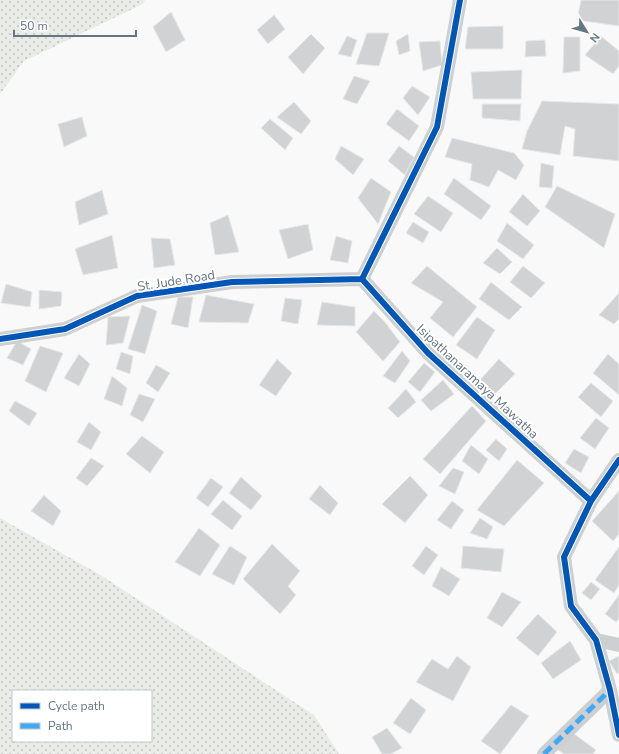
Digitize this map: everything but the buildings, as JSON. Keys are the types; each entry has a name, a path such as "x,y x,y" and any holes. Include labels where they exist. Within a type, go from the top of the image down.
{"street":[{"path":"362,279 437,127 460,0"},
{"name":"St. Jude Road","path":"0,339 65,329 137,296 232,282 362,279"},
{"name":"Isipathanaramaya Mawatha","path":"362,279 428,353 591,501"},
{"path":"619,460 591,501 564,557 571,606 596,640 610,690 619,735"},
{"path":"596,640 619,644"},
{"path":"544,754 610,690"}],"shaded area":[{"path":"0,0 145,0 143,4 24,61 0,94"},
{"path":"0,518 102,576 314,715 339,754 0,754"}],"marked path":[{"path":"544,754 610,690"}],"cycle path":[{"path":"460,0 437,127 362,279 428,353 591,501"},
{"path":"0,339 65,329 137,296 232,282 362,279"},
{"path":"619,460 591,501 564,557 571,606 596,640 610,690 619,735"}]}
